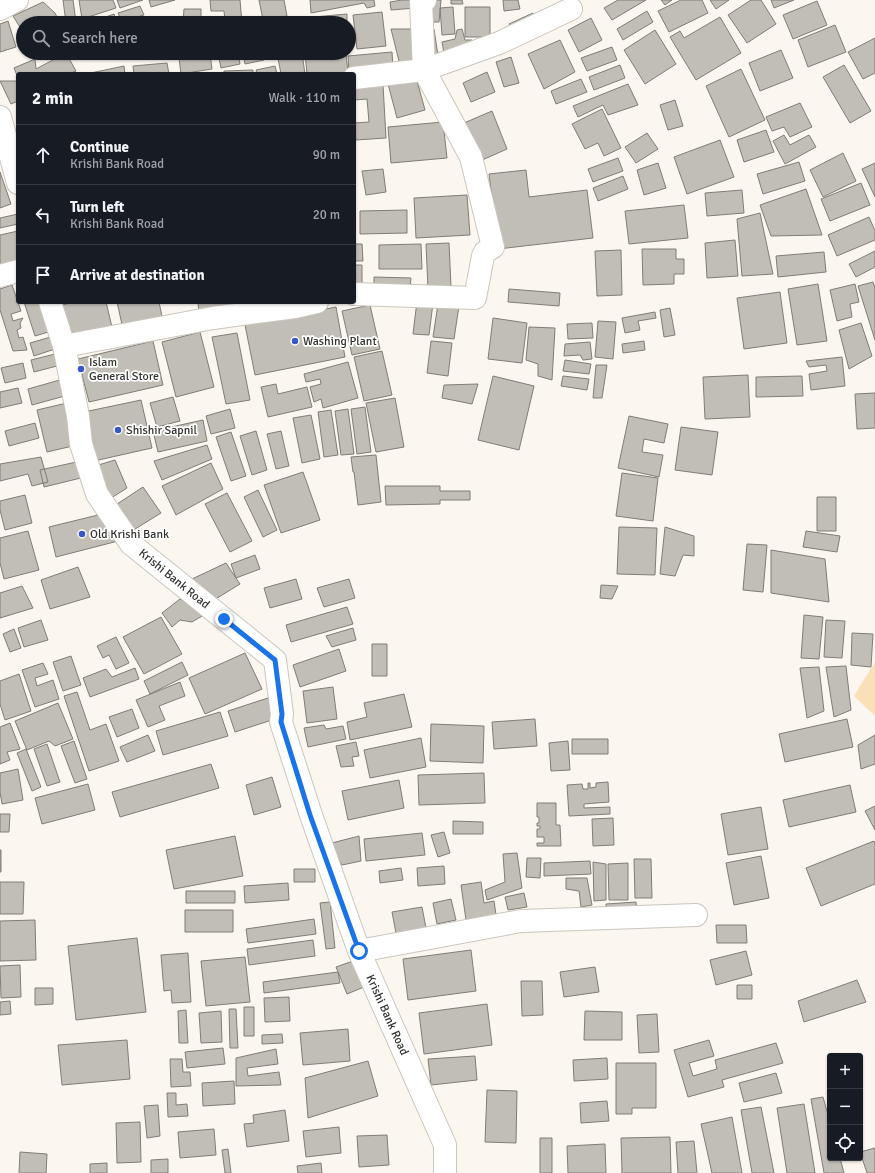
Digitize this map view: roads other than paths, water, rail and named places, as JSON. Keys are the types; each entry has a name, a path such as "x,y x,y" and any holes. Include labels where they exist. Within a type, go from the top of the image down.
{"street":[{"path":"0,9 17,0"},
{"path":"356,294 475,298 483,256 485,252 493,247 471,157 424,70 421,2 425,0"},
{"path":"356,78 424,70 499,43 571,9"},
{"path":"8,129 16,172"},
{"path":"0,276 16,272"},
{"name":"Krishi Bank Road","path":"51,304 64,346 78,416 81,444 97,494 131,544 275,660 282,714 281,722 310,815 359,951 445,1145 445,1173"},
{"path":"64,346 213,318 308,304"},
{"path":"359,951 521,922 696,915"}],"place":[{"name":"Washing Plant","path":"295,341"},
{"name":"Islam General Store","path":"81,369"},
{"name":"Shishir Sapnil","path":"118,430"},
{"name":"Old Krishi Bank","path":"82,534"}]}
